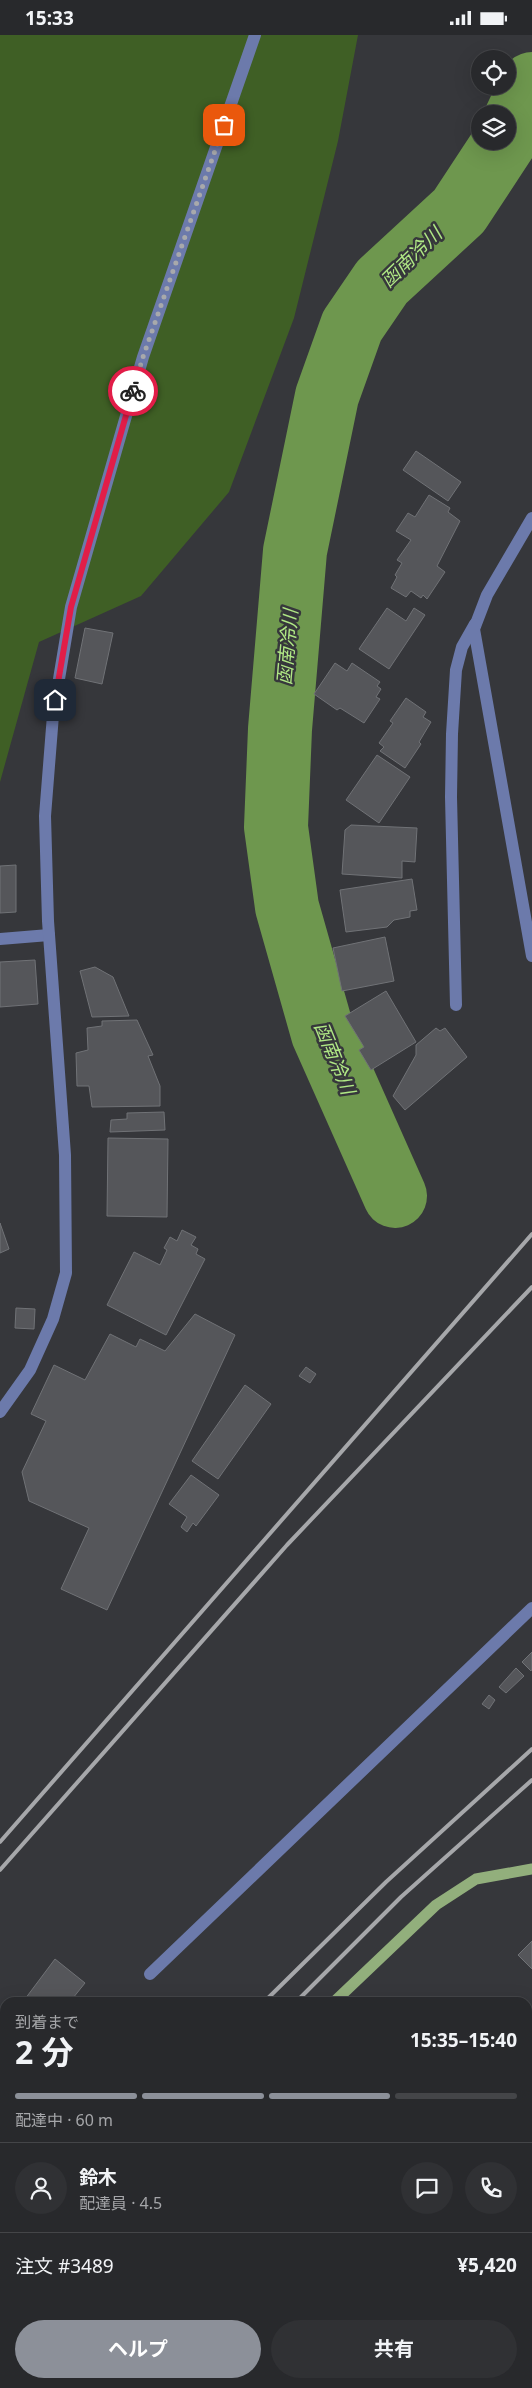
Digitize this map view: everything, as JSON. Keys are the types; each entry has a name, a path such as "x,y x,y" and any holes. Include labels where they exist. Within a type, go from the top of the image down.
{"street":[{"path":"0,1412 30,1370 53,1319 66,1273 65,1155 49,935 45,816 53,715 71,607 143,357 256,35"},
{"path":"532,517 487,595 474,629 532,956"},
{"path":"456,1005 450,797 452,734 456,670 462,647 476,622"},
{"path":"0,939 49,935"},
{"path":"150,1974 532,1608"}],"green space":[{"path":"0,35 358,35 338,141 294,318 229,492 141,596 39,642 0,782"}],"building":[{"path":"416,451 461,482 448,501 403,470"},
{"path":"429,495 450,508 448,512 460,521 437,566 445,572 427,599 423,595 421,598 411,591 406,597 391,588 397,577 395,575 402,563 397,560 411,540 396,531 408,513 415,517"},
{"path":"387,608 406,621 414,608 425,615 389,669 359,649"},
{"path":"85,628 113,633 102,684 75,678"},
{"path":"335,663 347,671 352,663 380,682 377,686 381,689 376,697 380,699 364,723 340,708 337,710 314,694"},
{"path":"406,698 426,712 423,717 431,722 419,742 421,744 405,768 380,751 384,747 379,743 393,723 390,721"},
{"path":"377,755 410,777 379,823 346,800"},
{"path":"351,825 417,828 415,862 402,861 402,878 342,874 345,830"},
{"path":"16,865 16,912 0,913 0,866"},
{"path":"412,879 417,910 410,911 410,917 394,920 387,927 346,932 340,890"},
{"path":"385,937 394,981 342,991 333,948"},
{"path":"35,960 38,1004 0,1007 0,962"},
{"path":"95,967 113,977 129,1016 92,1017 80,971"},
{"path":"386,991 416,1042 371,1070 359,1050 364,1047 345,1016"},
{"path":"137,1020 153,1055 148,1056 160,1086 160,1106 92,1107 89,1086 77,1086 76,1053 88,1050 87,1028 102,1026 102,1021"},
{"path":"436,1028 440,1031 445,1028 467,1057 405,1110 393,1096 416,1055 416,1045"},
{"path":"164,1112 165,1130 110,1132 111,1120 127,1119 127,1113"},
{"path":"108,1138 168,1139 167,1217 107,1216"},
{"path":"0,1223 9,1249 0,1253"},
{"path":"182,1230 196,1237 191,1245 198,1249 196,1254 205,1259 166,1335 107,1305 134,1252 160,1265 167,1250 164,1248 170,1237 177,1241"},
{"path":"16,1308 35,1309 34,1329 15,1328"},
{"path":"195,1314 235,1335 107,1610 61,1589 89,1528 29,1501 22,1472 46,1421 31,1414 54,1365 85,1380 110,1334 136,1347 140,1339 165,1351"},
{"path":"306,1367 316,1374 310,1383 299,1376"},
{"path":"245,1385 271,1404 218,1479 192,1461"},
{"path":"191,1475 219,1495 196,1526 193,1523 187,1532 181,1527 187,1517 169,1504"},
{"path":"532,1652 532,1669 531,1671 522,1662"},
{"path":"516,1668 524,1676 506,1693 499,1687"},
{"path":"489,1695 495,1700 489,1709 482,1704"},
{"path":"532,1941 532,1969 518,1955"},
{"path":"55,1959 85,1983 74,1997 26,1997"}],"waterway":[{"name":"函南冷川","path":"516,118 532,84"},
{"name":"函南冷川","path":"395,1196 323,1034 287,907 276,827 280,729 295,551 327,396 352,326 382,282 459,211 499,150"},
{"path":"339,1997 436,1905 476,1879 532,1869"}],"railway":[{"path":"0,1842 532,1234"},
{"path":"0,1870 287,1545 532,1287"},
{"path":"269,1997 386,1882 532,1749"},
{"path":"301,1997 401,1897 532,1780"}],"way so far":[{"path":"133,391 143,357 224,125"}],"route":[{"path":"55,700 71,607 133,391"}]}
